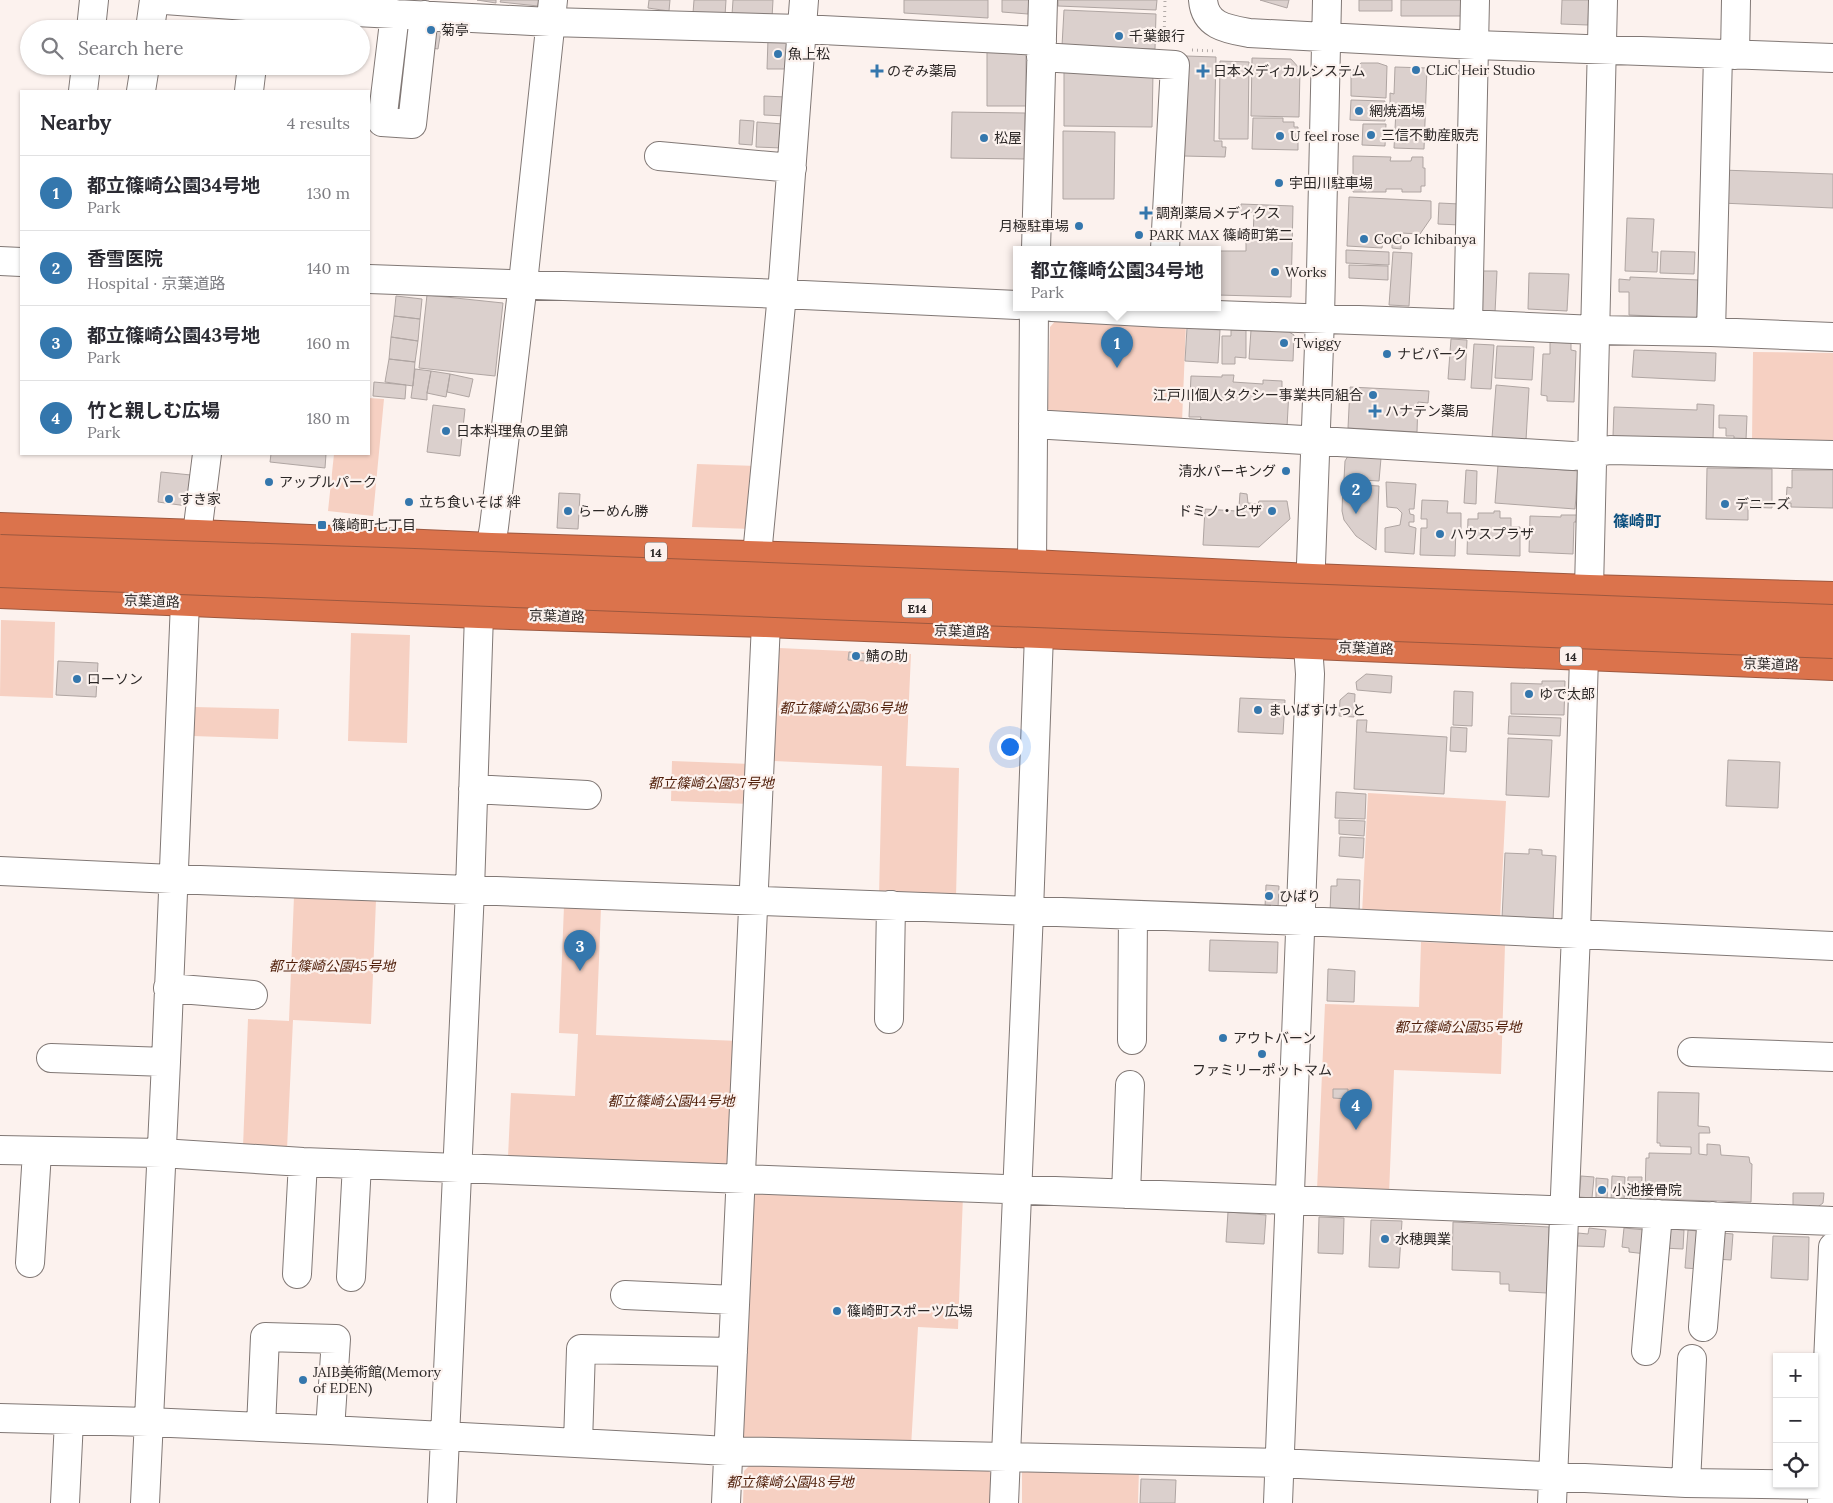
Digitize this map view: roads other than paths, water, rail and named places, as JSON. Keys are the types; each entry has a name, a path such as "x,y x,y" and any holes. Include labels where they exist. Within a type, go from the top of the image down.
{"highway":[{"name":"14","path":"0,527 491,547 1032,564 1589,589 1833,596"},
{"name":"E14","path":"0,549 434,564 1833,619"},
{"name":"京葉道路","path":"0,573 1833,644"},
{"name":"京葉道路","path":"0,594 1833,666"}],"street":[{"path":"92,20 94,0"},
{"path":"151,20 154,0"},
{"path":"165,0 258,12 336,5 395,14 424,15 552,11 1042,49 1175,65 1165,246"},
{"path":"757,555 782,294 804,0"},
{"path":"1036,246 1044,0"},
{"path":"1203,0 1204,10 1209,18 1218,25 1229,30 1249,33 1475,45 1833,58"},
{"path":"1278,1503 1302,921 1310,674 1308,646 1312,578 1320,318 1327,0"},
{"path":"1468,324 1475,0"},
{"path":"1589,589 1594,454 1603,0"},
{"path":"1711,332 1727,55 1736,0"},
{"path":"442,1503 470,890 479,614 491,547 552,11"},
{"path":"395,14 382,122 412,124 424,15"},
{"path":"83,90 85,75"},
{"path":"141,90 144,75"},
{"path":"249,90 251,75"},
{"path":"659,156 792,168"},
{"path":"0,261 20,262"},
{"path":"370,279 782,294 1013,305"},
{"path":"1032,564 1034,311"},
{"path":"1182,311 1595,330 1833,337"},
{"path":"1033,424 1573,456 1610,450 1833,455"},
{"path":"145,1503 166,1062 184,602 197,534 207,455"},
{"path":"726,1503 766,623"},
{"path":"1004,1503 1039,634"},
{"path":"1552,1503 1576,934 1584,656"},
{"path":"473,789 587,795"},
{"path":"0,871 1302,921 1833,946"},
{"path":"888,1018 892,905"},
{"path":"1132,1040 1133,915"},
{"path":"168,988 253,995"},
{"path":"1692,1052 1833,1057"},
{"path":"51,1058 166,1062"},
{"path":"1126,1194 1130,1085"},
{"path":"0,1150 161,1153 303,1162 1833,1221"},
{"path":"30,1262 36,1152"},
{"path":"296,1274 303,1162"},
{"path":"351,1277 357,1164"},
{"path":"1646,1351 1658,1214"},
{"path":"1703,1327 1712,1216"},
{"path":"0,1418 330,1430 728,1451 1279,1463 1686,1483 1823,1494 1833,1247"},
{"path":"624,1295 735,1300"},
{"path":"262,1427 264,1337 336,1338 330,1430"},
{"path":"578,1443 581,1349 733,1352"},
{"path":"1686,1483 1692,1359"},
{"path":"65,1503 68,1420"}],"place":[{"name":"菊亭","path":"431,30"},
{"name":"千葉銀行","path":"1119,36"},
{"name":"魚上松","path":"778,54"},
{"name":"CLiC Heir Studio","path":"1416,70"},
{"name":"のぞみ薬局","path":"877,71"},
{"name":"日本メディカルシステム","path":"1203,71"},
{"name":"網焼酒場","path":"1359,111"},
{"name":"三信不動産販売","path":"1371,135"},
{"name":"U feel rose","path":"1280,136"},
{"name":"松屋","path":"984,138"},
{"name":"宇田川駐車場","path":"1279,183"},
{"name":"調剤薬局メディクス","path":"1146,213"},
{"name":"月極駐車場","path":"1079,226"},
{"name":"PARK MAX 篠崎町第二","path":"1139,235"},
{"name":"CoCo Ichibanya","path":"1364,239"},
{"name":"Works","path":"1275,272"},
{"name":"Twiggy","path":"1284,343"},
{"name":"ナビパーク","path":"1387,354"},
{"name":"都立篠崎公園34号地","path":"1117,368"},
{"name":"江戸川個人タクシー事業共同組合","path":"1373,395"},
{"name":"ハナテン薬局","path":"1375,411"},
{"name":"日本料理魚の里錦","path":"446,431"},
{"name":"清水パーキング","path":"1286,471"},
{"name":"アップルパーク","path":"269,482"},
{"name":"すき家","path":"169,499"},
{"name":"立ち食いそば 絆","path":"409,502"},
{"name":"デニーズ","path":"1725,504"},
{"name":"らーめん勝","path":"568,511"},
{"name":"ドミノ・ピザ","path":"1272,511"},
{"name":"香雪医院","path":"1356,514"},
{"name":"篠崎町七丁目","path":"322,525"},
{"name":"ハウスプラザ","path":"1440,534"},
{"name":"鯖の助","path":"856,656"},
{"name":"ローソン","path":"77,679"},
{"name":"ゆで太郎","path":"1529,694"},
{"name":"まいばすけっと","path":"1258,710"},
{"name":"ひばり","path":"1269,896"},
{"name":"都立篠崎公園43号地","path":"580,971"},
{"name":"アウトバーン","path":"1223,1038"},
{"name":"ファミリーポットマム","path":"1262,1054"},
{"name":"竹と親しむ広場","path":"1356,1130"},
{"name":"小池接骨院","path":"1602,1190"},
{"name":"水穂興業","path":"1385,1239"},
{"name":"篠崎町スポーツ広場","path":"837,1311"},
{"name":"JAIB美術館(Memory of EDEN)","path":"303,1380"}],"district":[{"name":"篠崎町","path":"1637,521"}],"park label":[{"name":"都立篠崎公園36号地","path":"843,708"},
{"name":"都立篠崎公園37号地","path":"711,783"},
{"name":"都立篠崎公園45号地","path":"332,966"},
{"name":"都立篠崎公園35号地","path":"1458,1027"},
{"name":"都立篠崎公園44号地","path":"671,1101"},
{"name":"都立篠崎公園48号地","path":"790,1482"}]}
